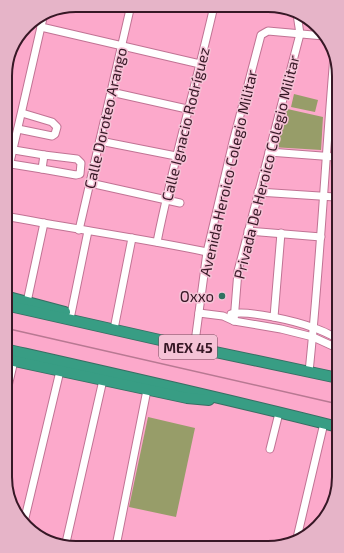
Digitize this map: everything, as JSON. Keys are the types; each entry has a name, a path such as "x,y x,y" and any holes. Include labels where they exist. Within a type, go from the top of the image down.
{"highway":[{"path":"12,298 69,316 115,324 213,346 249,359"},
{"name":"MEX 45","path":"12,306 69,316 249,359 332,377"},
{"path":"12,351 139,380 181,388 332,426"},
{"path":"12,360 195,400 221,399"}],"street":[{"name":"Calle Doroteo Arango","path":"79,230 129,12"},
{"name":"Calle Ignacio Rodríguez","path":"156,242 187,109 213,12"},
{"name":"Privada De Heroico Colegio Militar","path":"234,317 237,276 300,34 298,20"},
{"path":"12,159 42,22"},
{"path":"41,27 200,64"},
{"name":"Avenida Heroico Colegio Militar","path":"195,342 207,252 235,134 261,35 265,31 300,34"},
{"path":"300,34 317,35"},
{"path":"309,372 314,328 332,81"},
{"path":"111,92 187,109"},
{"path":"18,129 52,136 55,134 57,126 52,122 22,113"},
{"path":"100,141 176,156"},
{"path":"12,164 76,175 80,174 81,170 81,163 77,160 14,150"},
{"path":"269,152 332,157"},
{"path":"42,169 44,155"},
{"path":"90,184 180,203"},
{"path":"258,192 332,197"},
{"path":"12,217 207,252"},
{"path":"27,302 44,223"},
{"path":"248,230 321,237"},
{"path":"69,316 88,231"},
{"path":"274,317 281,233"},
{"path":"115,324 132,238"},
{"path":"199,313 234,317 313,337 332,346"},
{"path":"234,317 251,314 274,317 314,328 332,336"},
{"path":"25,516 60,371"},
{"path":"67,540 104,380"},
{"path":"117,541 148,390"},
{"path":"270,449 279,413"},
{"path":"299,533 324,424"}],"green space":[{"path":"294,94 318,100 315,112 291,107"},
{"path":"283,108 323,117 321,150 272,147"},
{"path":"148,417 195,428 176,517 129,507"}],"waterway":[{"path":"12,330 332,403"}],"place":[{"name":"Oxxo","path":"222,296"}]}
